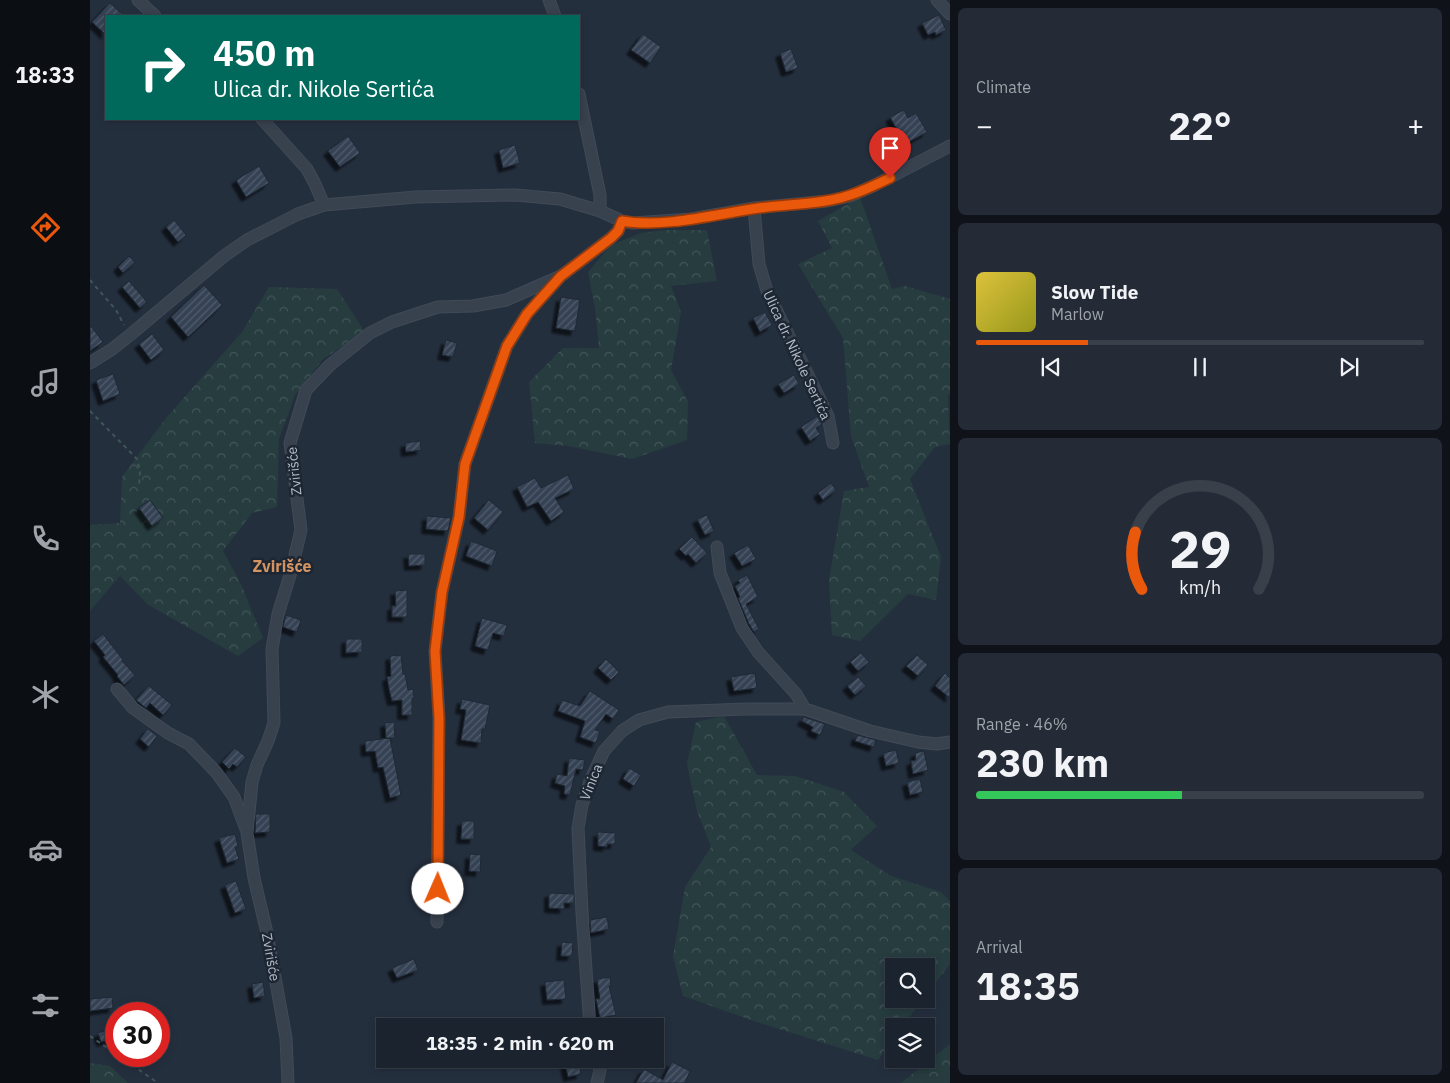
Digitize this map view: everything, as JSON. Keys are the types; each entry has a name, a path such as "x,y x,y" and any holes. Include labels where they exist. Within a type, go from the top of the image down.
{"street":[{"path":"138,0 154,15"},
{"path":"549,0 555,15"},
{"path":"937,0 950,14"},
{"path":"580,99 600,195 600,211"},
{"path":"263,120 306,169 324,205"},
{"path":"90,363 111,350 224,256 247,240 298,214 324,205 416,197 515,196 560,199 600,211 622,221 633,223 691,219 754,208 827,201 850,196 950,146"},
{"name":"Ulica dr. Nikole Sertića","path":"754,208 759,264 767,291 828,416 833,443"},
{"name":"Zvirišće","path":"437,922 439,718 435,651 442,592 459,517 465,464 507,346 527,314 561,276 611,238 618,231 622,221"},
{"name":"Zvirišće","path":"247,833 252,782 257,764 274,724 272,649 278,614 301,530 290,443 306,390 330,364 370,333 392,322 438,307 474,306 506,300 561,276"},
{"path":"716,547 720,573 742,628 758,652 796,694 805,709"},
{"name":"Zvirišće","path":"117,689 133,708 168,733 189,744 216,772 234,797 247,833 254,878 268,933 286,1038 288,1083"},
{"name":"Vinica","path":"589,1018 578,828 582,805 590,781 604,750 622,731 639,720 668,712 805,709 870,730 918,742 937,744 950,742"},
{"path":"597,1083 599,1068"}],"path":[{"path":"90,280 116,310 130,335"},
{"path":"90,411 138,460 140,471 139,486"},
{"path":"90,1036 105,1046"},
{"path":"135,1067 158,1083"}],"green space":[{"path":"860,197 892,289 905,286 950,299 950,395 948,395 950,444 935,447 910,479 941,557 936,600 908,594 860,641 832,635 829,580 844,491 869,487 851,436 843,338 798,264 832,248 818,221"},
{"path":"664,230 707,230 717,281 671,286 681,312 671,370 688,402 687,440 632,459 568,446 535,443 529,382 563,348 599,348 595,308 588,272 611,245 641,233"},
{"path":"269,287 337,289 365,332 323,359 295,395 279,439 277,507 252,513 223,551 241,584 263,638 238,656 147,604 120,576 90,611 90,525 120,523 122,477 166,418 242,332"},
{"path":"724,716 757,775 795,776 844,792 877,826 851,850 891,876 941,892 950,901 950,964 935,983 935,958 885,958 885,1008 916,1008 909,1018 885,1018 885,1051 878,1060 754,1021 683,996 673,956 685,887 711,847 697,811 687,764 696,722"},
{"path":"950,1044 950,1083 901,1083 920,1068 935,1068 935,1056"},
{"path":"90,1063 111,1067 128,1083 90,1083"}],"building":[{"path":"110,3 123,15 105,15 105,34 92,22"},
{"path":"939,15 946,30 936,35 935,32 928,35 922,23"},
{"path":"643,34 661,47 650,63 631,50"},
{"path":"791,49 798,68 786,72 780,53"},
{"path":"904,110 908,118 916,113 927,132 905,144 890,117"},
{"path":"348,136 360,153 340,167 328,151"},
{"path":"515,145 520,163 503,168 499,150"},
{"path":"259,166 269,183 246,197 236,180"},
{"path":"174,220 186,235 178,242 166,227"},
{"path":"129,256 135,262 123,273 118,267"},
{"path":"129,281 147,302 140,308 122,287"},
{"path":"204,285 222,305 188,337 171,317"},
{"path":"561,297 580,300 575,331 556,328"},
{"path":"765,312 772,325 760,332 753,318"},
{"path":"90,325 103,342 90,351"},
{"path":"152,334 164,350 151,360 139,344"},
{"path":"446,340 457,343 453,357 442,355"},
{"path":"113,374 120,394 103,401 96,380"},
{"path":"794,375 799,384 784,393 778,384"},
{"path":"819,415 822,424 816,428 820,434 810,441 801,427"},
{"path":"420,441 421,450 406,452 405,443"},
{"path":"568,475 574,489 555,498 564,512 551,521 538,502 527,507 517,487 535,478 541,488"},
{"path":"831,483 836,490 823,500 818,493"},
{"path":"150,500 163,518 152,526 139,508"},
{"path":"489,500 503,512 488,530 474,518"},
{"path":"707,515 714,531 705,535 697,519"},
{"path":"427,516 451,518 448,531 426,529"},
{"path":"692,537 707,553 696,563 688,554 686,556 679,549"},
{"path":"471,541 497,551 492,566 466,556"},
{"path":"748,545 756,559 742,566 734,553"},
{"path":"408,554 425,554 425,565 409,566"},
{"path":"747,575 758,597 746,604 759,629 754,632 738,598 740,597 735,586 740,583 738,580"},
{"path":"407,590 407,617 392,617 392,606 396,606 395,591"},
{"path":"286,615 301,620 297,632 283,627"},
{"path":"482,618 507,625 504,636 493,633 488,650 475,646"},
{"path":"103,634 122,661 135,675 124,685 103,657 105,655 94,641"},
{"path":"346,639 362,639 362,652 346,653"},
{"path":"861,653 869,662 858,671 850,662"},
{"path":"401,655 403,674 405,674 408,690 413,689 412,715 402,715 402,700 392,701 389,689 387,677 391,676 390,656"},
{"path":"917,655 928,665 918,676 906,666"},
{"path":"606,659 619,672 611,680 598,668"},
{"path":"755,673 757,688 734,691 731,677"},
{"path":"945,673 950,678 950,698 935,686"},
{"path":"858,677 866,686 855,695 847,686"},
{"path":"149,686 172,705 163,715 150,703 146,708 136,700"},
{"path":"590,691 619,710 613,719 606,714 595,730 600,731 596,743 580,737 585,721 558,711 562,700 580,706"},
{"path":"462,699 490,705 485,729 482,729 481,743 461,740 466,710 460,709"},
{"path":"804,717 825,724 820,735 811,731 813,727 802,721"},
{"path":"394,722 395,738 386,738 385,723"},
{"path":"148,729 157,736 149,747 140,739"},
{"path":"857,735 876,740 874,747 855,741"},
{"path":"390,738 401,795 390,798 383,767 378,768 375,751 366,752 365,741"},
{"path":"235,748 246,757 237,767 233,764 229,769 222,762"},
{"path":"896,750 899,763 886,766 883,753"},
{"path":"924,751 928,770 913,774 911,761 916,760 915,753"},
{"path":"569,758 585,760 583,770 576,769 570,795 564,794 565,786 555,783 557,774 567,776"},
{"path":"629,768 641,775 634,786 623,779"},
{"path":"920,779 923,792 910,795 907,782"},
{"path":"256,814 270,814 270,832 255,833"},
{"path":"462,821 474,821 474,839 461,839"},
{"path":"598,832 615,833 615,844 607,844 607,847 598,846"},
{"path":"235,834 238,846 235,847 239,859 227,863 219,838"},
{"path":"470,854 481,855 480,872 469,871"},
{"path":"236,881 246,909 235,913 225,885"},
{"path":"549,893 574,894 574,903 564,903 564,909 549,908"},
{"path":"607,917 609,929 591,933 590,920"},
{"path":"562,942 573,943 572,956 561,956"},
{"path":"414,959 418,970 397,978 392,968"},
{"path":"610,977 611,986 609,986 616,1015 600,1018 596,999 600,999 597,979"},
{"path":"564,980 566,999 547,1000 545,982"},
{"path":"263,982 265,996 254,998 252,984"},
{"path":"112,997 112,1002 105,1002 105,1009 90,1011 90,999"},
{"path":"105,1031 105,1041 101,1042 98,1033"},
{"path":"672,1062 690,1071 685,1083 636,1083 644,1069 663,1080"},
{"path":"566,1068 580,1068 581,1074 568,1077"}],"district":[{"name":"Zvirišće","path":"282,566"}],"route":[{"path":"438,889 439,839 437,798 439,718 435,651 442,592 459,517 465,464 507,346 527,314 561,276 611,238 618,231 622,221 633,223 691,219 754,208 827,201 850,196 890,178"}]}
